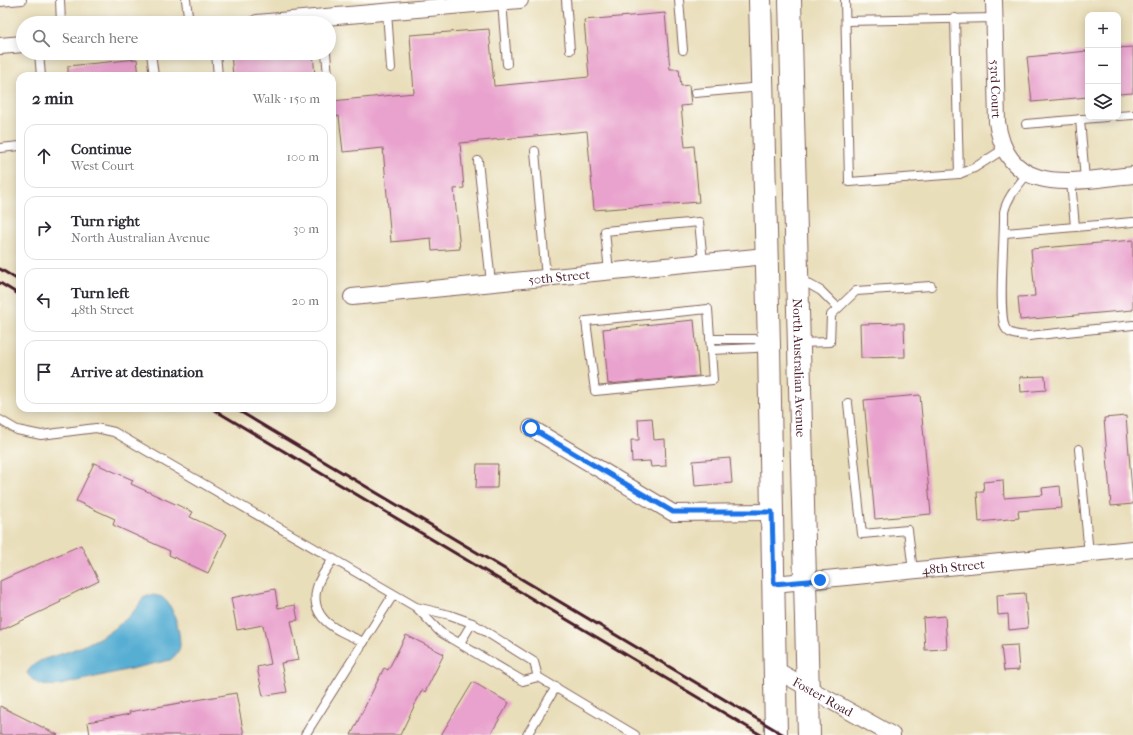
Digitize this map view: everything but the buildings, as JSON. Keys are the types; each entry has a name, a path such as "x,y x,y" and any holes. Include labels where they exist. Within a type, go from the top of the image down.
{"main road":[{"path":"760,0 769,346 776,735"},
{"name":"North Australian Avenue","path":"790,0 809,735"},
{"path":"769,346 799,343"}],"street":[{"path":"336,18 394,7 520,0"},
{"name":"53rd Court","path":"994,0 997,122 999,136 1004,148 1012,160 1025,171"},
{"path":"0,46 16,45"},
{"path":"1025,171 1048,181 1133,176"},
{"name":"50th Street","path":"352,297 766,256"},
{"path":"531,428 673,512 772,512"},
{"name":"48th Street","path":"774,584 1133,549"},
{"name":"Foster Road","path":"776,670 892,735"}],"lane":[{"path":"0,2 22,0"},
{"path":"60,0 61,16"},
{"path":"186,0 188,16"},
{"path":"566,0 570,50"},
{"path":"679,0 683,50"},
{"path":"846,0 849,182 959,174 974,168 1004,148"},
{"path":"502,2 507,64"},
{"path":"391,68 394,7"},
{"path":"954,18 959,174"},
{"path":"846,21 994,18"},
{"path":"40,60 41,72"},
{"path":"152,60 153,72"},
{"path":"217,60 218,72"},
{"path":"327,60 328,72"},
{"path":"695,93 762,87"},
{"path":"1121,116 1133,115"},
{"path":"1074,227 1078,180 1080,119"},
{"path":"1026,124 1085,119"},
{"path":"0,148 16,146"},
{"path":"535,151 546,278"},
{"path":"478,161 491,283"},
{"path":"1025,171 1006,203 1004,212 1003,320 1006,329 1012,334 1029,336 1133,326"},
{"path":"609,272 605,231 700,222 703,262"},
{"path":"1005,233 1133,222"},
{"path":"798,277 821,290 838,308"},
{"path":"799,343 830,342 831,315 856,291 931,286"},
{"path":"708,309 711,350 713,380 595,391 586,321 708,309"},
{"path":"710,339 755,339 769,346"},
{"path":"711,350 769,346"},
{"path":"848,403 862,534 908,530 913,570"},
{"path":"0,420 17,430 41,435 96,428 114,432 416,607 450,615 472,623 534,662 538,677"},
{"path":"1079,449 1089,554"},
{"path":"333,559 318,584 315,603 323,620 338,632 364,642"},
{"path":"305,735 394,595"},
{"path":"416,607 440,632 523,681 538,677 635,735"},
{"path":"460,643 472,623"},
{"path":"527,735 556,687"}],"water":[{"path":"154,595 162,597 167,602 178,626 180,647 177,653 170,660 50,686 41,685 34,681 27,673 30,668 39,662 87,644 109,632 129,616 144,597"}],"railway":[{"path":"0,269 16,279"},
{"path":"0,283 16,293"},
{"path":"218,412 761,735"},
{"path":"241,412 784,735"}],"route":[{"path":"531,428 673,512 772,512 774,584 820,580"}]}
